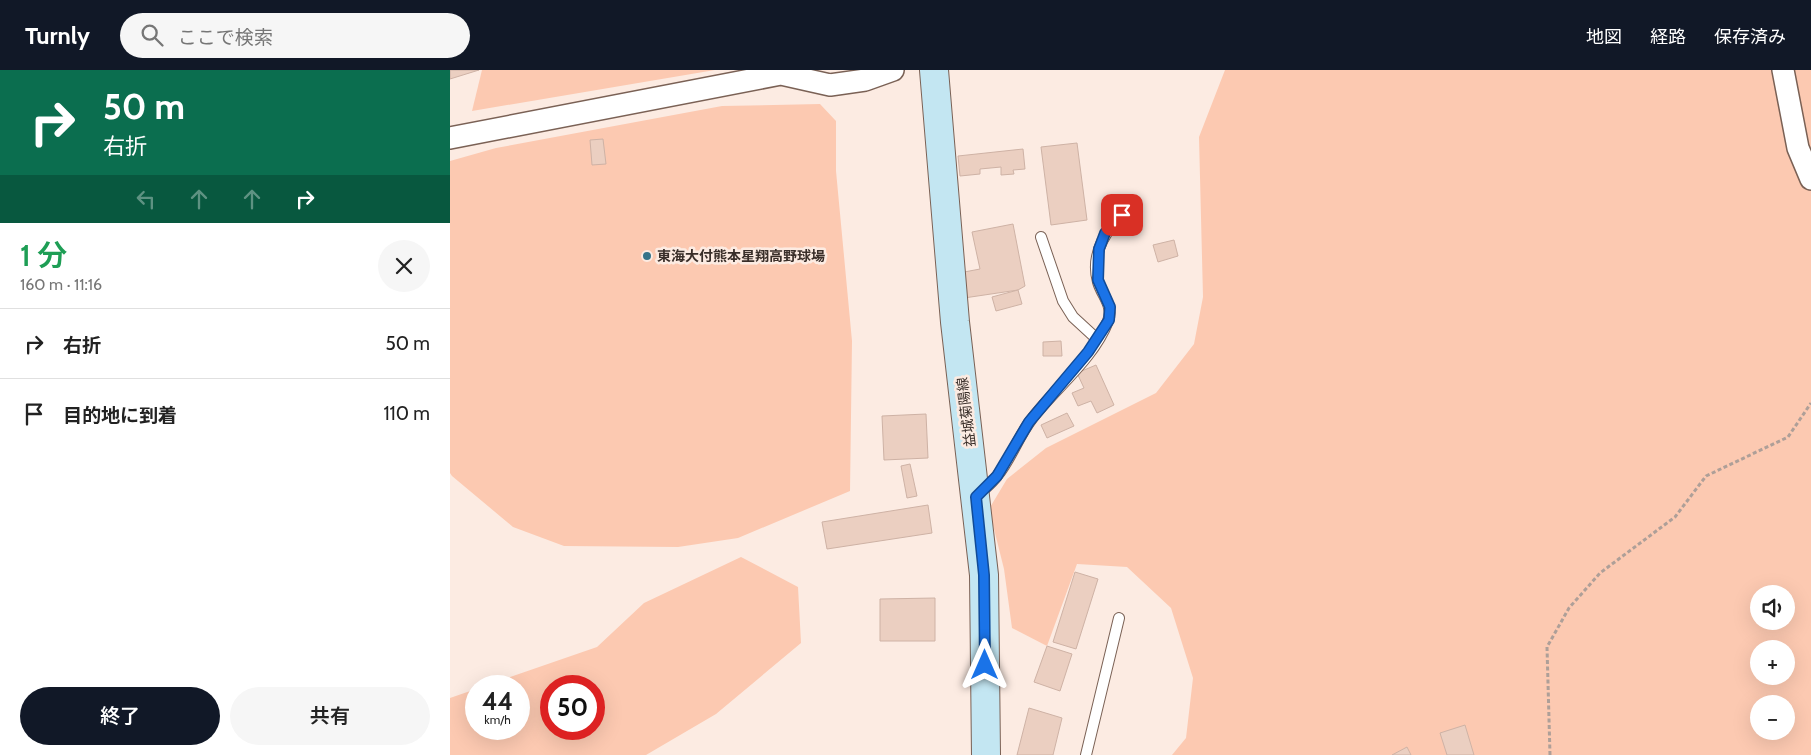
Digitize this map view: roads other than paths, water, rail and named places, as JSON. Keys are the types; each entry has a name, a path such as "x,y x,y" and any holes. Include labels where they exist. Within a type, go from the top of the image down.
{"main road":[{"name":"益城菊陽線","path":"934,70 954,303 984,575 986,755"}],"street":[{"path":"450,138 781,74 830,85 865,80 892,70"},
{"path":"1783,70 1798,148 1811,179"}],"lane":[{"path":"976,497 997,476 1029,422 1098,340 1109,320 1110,307 1098,280 1099,249 1105,233 1113,222 1130,210"},
{"path":"1041,237 1064,301 1073,317 1098,340"},
{"path":"1086,755 1119,618"}],"place":[{"name":"東海大付熊本星翔高野球場","path":"647,256"}]}
